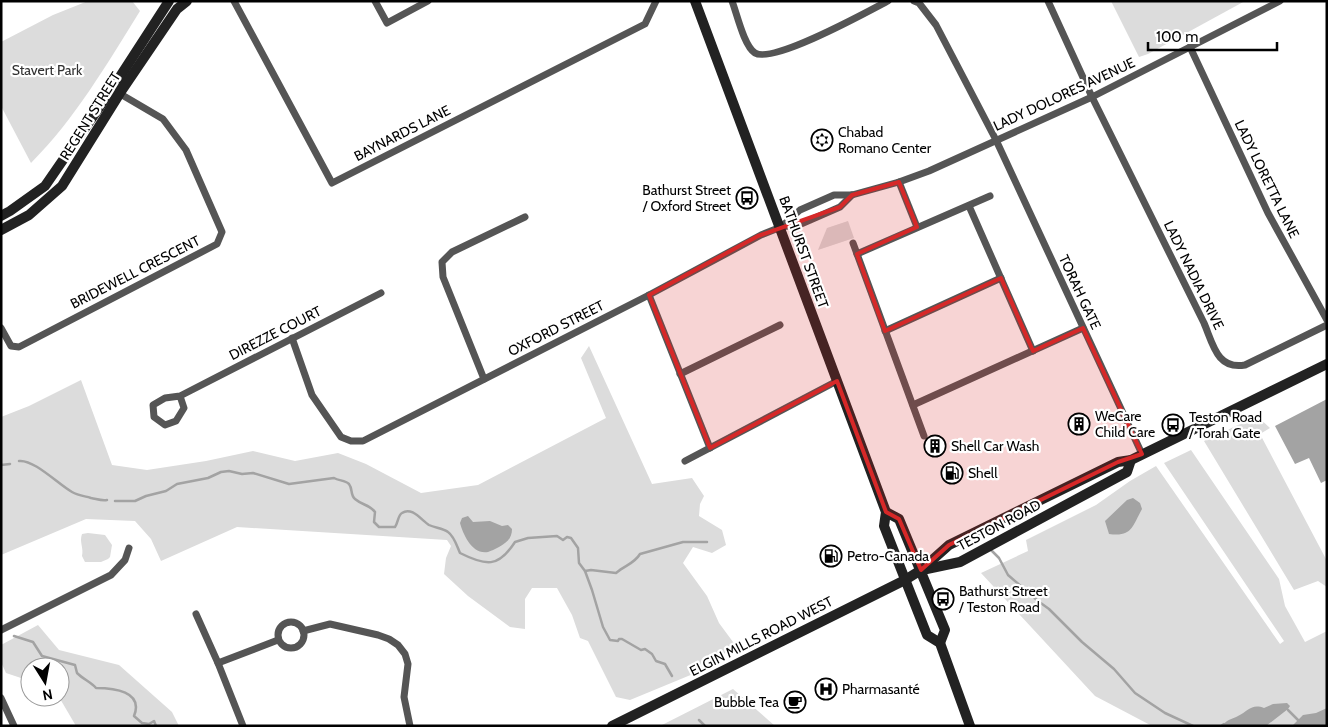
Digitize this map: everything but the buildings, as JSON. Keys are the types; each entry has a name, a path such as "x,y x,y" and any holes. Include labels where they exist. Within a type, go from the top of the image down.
{"main road":[{"name":"REGENT STREET","path":"1,230 29,215 62,186 169,1"},
{"name":"REGENT STREET","path":"1,216 45,186 177,9 187,1"},
{"name":"BATHURST STREET","path":"695,1 886,512 884,526 927,635 940,643"},
{"name":"TESTON ROAD","path":"921,570 949,545 1118,462 1132,460 1327,364"},
{"name":"TESTON ROAD","path":"921,570 960,562 1127,472 1132,460"},
{"name":"BATHURST STREET","path":"886,512 899,520 921,570 944,630 940,643 970,726"},
{"name":"ELGIN MILLS ROAD WEST","path":"612,726 906,580 921,570"}],"street":[{"name":"BAYNARDS LANE","path":"234,1 332,183 645,24 656,1"},
{"path":"375,1 387,23 428,1"},
{"path":"732,1 747,45 754,53 762,56 789,49 888,1"},
{"name":"TORAH GATE","path":"914,1 919,3 936,25 996,140 1142,454"},
{"name":"LADY NADIA DRIVE","path":"1048,1 1092,96 1204,323 1219,358 1234,367 1245,365 1327,325"},
{"name":"LADY DOLORES AVENUE","path":"781,227 800,210 834,195 852,195 899,182 929,171 1092,96 1280,1"},
{"name":"LADY LORETTA LANE","path":"1190,47 1268,213 1327,320"},
{"name":"BRIDEWELL CRESCENT","path":"1,328 11,346 19,347 217,244 222,232 186,150 163,119 116,91"},
{"path":"899,182 917,227"},
{"name":"LADY DOLORES AVENUE","path":"781,227 801,224 840,208 852,195"},
{"path":"857,254 990,196"},
{"path":"969,206 1033,351"},
{"path":"484,379 444,277 442,262 452,252 525,217"},
{"name":"OXFORD STREET","path":"292,338 312,395 341,437 351,441 363,441 649,295 761,235 781,227"},
{"path":"853,242 924,436"},
{"path":"885,331 1001,278"},
{"name":"DIREZZE COURT","path":"180,396 184,408 176,421 165,425 154,417 153,405 165,398 180,396 381,293"},
{"path":"649,295 710,448"},
{"path":"680,374 780,325"},
{"path":"913,405 1083,328"},
{"path":"685,461 838,381"},
{"path":"1,630 110,575 125,560 129,548"},
{"path":"196,614 243,726"},
{"path":"293,622 301,627 303,631 302,643 295,648 287,648 278,640 278,631 284,624 293,622"},
{"path":"303,631 330,624 378,635 389,639 398,646 405,654 408,664 404,697 410,726"},
{"path":"218,663 278,640"},
{"path":"1,698 14,726"}],"highlighted area":[{"path":"899,182 917,227 857,254 885,331 1001,278 1033,351 1083,328 1142,454 1118,462 949,545 921,570 899,519 886,512 837,381 710,448 649,295 758,236 840,207 852,195"}],"green space":[{"name":"Stavert Park","path":"88,1 132,1 140,11 103,71 76,110 31,163 1,106 1,42 53,15"},
{"path":"1111,1 1245,1 1148,54 1139,57"},
{"path":"848,221 854,238 818,250 827,228"},
{"path":"589,346 652,484 692,478 704,496 700,504 699,516 722,530 726,545 712,553 693,547 683,563 707,596 719,623 736,646 693,674 630,700 616,697 588,641 580,638 572,615 557,588 532,588 525,599 525,629 510,627 468,596 444,574 446,558 451,546 447,540 237,527 161,561 151,539 135,521 86,519 1,555 1,417 29,406 81,380 112,465 147,470 206,461 253,451 295,461 338,453 366,464 421,493 478,485 606,418 581,358"},
{"path":"1257,416 1270,428 1260,434 1327,561 1327,587 1318,581 1294,590 1204,441"},
{"path":"1191,450 1279,579 1285,606 1305,642 1327,631 1327,726 1152,726 1095,696 981,573 1028,551 1026,540 1096,505 1130,481 1156,466 1280,644 1284,641 1164,463"},
{"path":"82,534 105,535 112,545 108,559 101,562 85,562 82,556 81,537"},
{"path":"38,625 59,650 119,665 172,712 179,726 76,726 65,707 70,707 70,657 20,657 20,678 6,673 1,662 1,645"},
{"path":"733,689 775,726 660,726"}],"shaded area":[{"path":"1327,399 1327,480 1321,483 1309,458 1295,464 1275,426"},
{"path":"1133,498 1140,503 1142,509 1133,526 1122,534 1109,534 1105,521 1127,500"},
{"path":"468,516 473,522 490,521 502,526 508,525 512,529 510,538 504,544 489,552 477,550 469,543 460,523 462,518"},
{"path":"1287,703 1290,706 1288,709 1266,726 1225,726 1224,724 1256,706 1264,708 1273,704"},
{"path":"1327,708 1327,726 1292,726 1303,715 1316,713"}],"waterway":[{"path":"19,461 32,464 75,493 99,500 107,500"},
{"path":"1,465 10,464"},
{"path":"115,501 135,501 166,491 177,484 208,478 221,472 229,471 242,474 253,473 289,484 334,478 349,484 353,497 375,512 374,522 379,527 395,527 401,514 409,511 429,525 448,532 454,539 460,553 484,562 491,562 503,557 515,542 528,538 557,536 563,540 567,537 571,538 578,548 579,563 585,571 603,627 610,640 618,641 622,639 641,650 645,649 652,654 656,661 665,664 672,676"},
{"path":"585,571 616,573 635,560 640,554 683,542 707,542"},
{"path":"991,550 999,558 1008,575 1049,609 1082,642 1114,669 1135,693 1165,713 1193,726"},
{"path":"14,636 33,642 42,656 75,665 77,673 96,688 118,690 131,696 135,701 134,716 142,723 149,724 154,721 156,726"},
{"path":"1288,710 1298,720"},
{"path":"699,720 705,726"}],"place":[{"name":"Chabad Romano Center","path":"822,140"},
{"name":"Bathurst Street / Oxford Street","path":"747,198"},
{"name":"WeCare Child Care","path":"1079,424"},
{"name":"Teston Road / Torah Gate","path":"1173,425"},
{"name":"Shell Car Wash","path":"935,446"},
{"name":"Shell","path":"952,473"},
{"name":"Petro-Canada","path":"831,556"},
{"name":"Bathurst Street / Teston Road","path":"943,599"},
{"name":"Pharmasanté","path":"826,689"},
{"name":"Bubble Tea","path":"795,702"}]}
